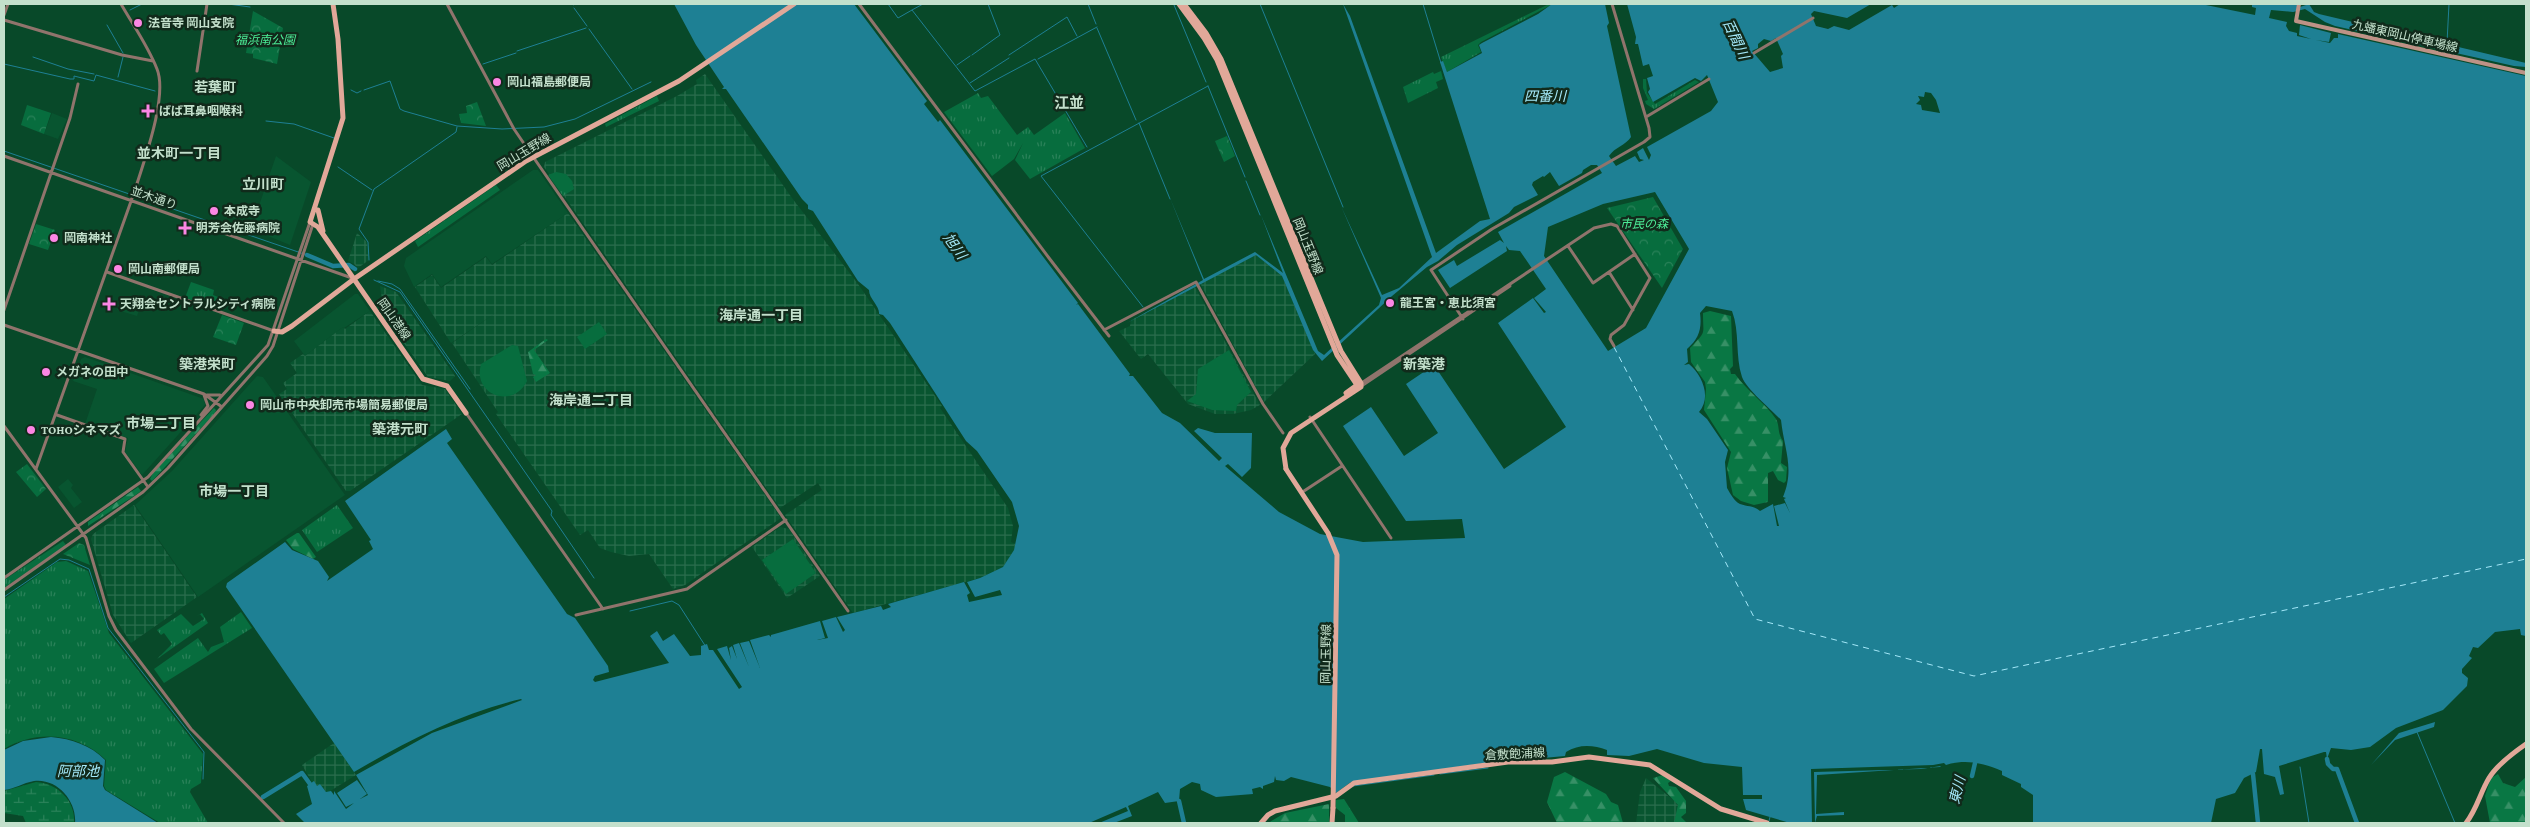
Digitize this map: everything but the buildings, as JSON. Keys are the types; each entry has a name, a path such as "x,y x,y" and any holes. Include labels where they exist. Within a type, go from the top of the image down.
{"main road":[{"path":"312,223 318,210 346,119 341,38 335,4"},
{"path":"312,223 343,124 335,4"},
{"name":"岡山玉野線","path":"276,331 292,326 354,279 533,157 688,75 794,4"},
{"name":"岡山玉野線","path":"1179,4 1218,60 1337,355 1360,385"},
{"name":"岡山玉野線","path":"1184,4 1206,33 1221,59 1341,351 1360,385"},
{"name":"九蟠東岡山停車場線","path":"2298,7 2296,21 2526,73"},
{"path":"318,210 325,238"},
{"name":"岡山港線","path":"312,223 325,238 423,379 447,386 466,413"},
{"name":"岡山玉野線","path":"1332,823 1337,555 1328,533 1281,459 1283,442 1293,428 1360,385"},
{"path":"2466,823 2479,803 2487,782 2494,771 2526,744"},
{"name":"倉敷飽浦線","path":"1260,823 1275,811 1336,796 1354,783 1508,762 1548,762 1589,757 1650,765 1727,812 1768,823"}],"street":[{"path":"4,16 8,4"},
{"path":"36,469 57,415 133,197 150,145 160,91 159,75 153,61 121,4"},
{"path":"197,71 207,4"},
{"path":"448,4 514,128 533,157 848,611"},
{"path":"859,4 1109,336"},
{"path":"1462,317 1431,270 1492,229 1649,138 1650,131 1612,4"},
{"path":"1754,53 1813,18"},
{"path":"4,20 122,55 153,61"},
{"path":"1646,117 1709,79"},
{"path":"4,310 70,118 78,84"},
{"name":"並木通り","path":"4,156 52,169 301,255 354,279"},
{"path":"4,578 143,481 268,344 280,321 312,223"},
{"path":"4,590 148,487 258,366 272,349 276,331 312,223"},
{"path":"1360,385 1596,227 1613,224 1617,226 1650,278 1624,326 1611,335 1610,339 1614,346"},
{"path":"310,232 316,230 325,238"},
{"path":"1568,246 1592,282 1635,254"},
{"path":"107,272 276,331"},
{"path":"1609,272 1633,310"},
{"path":"1104,330 1196,282 1259,398 1283,432"},
{"path":"280,321 284,326 292,326"},
{"path":"4,325 204,394 222,407"},
{"path":"252,361 258,366"},
{"path":"204,394 222,395"},
{"path":"192,428 208,406 204,394"},
{"path":"466,413 603,609"},
{"path":"57,415 125,438 123,452 148,487"},
{"path":"1310,418 1391,538"},
{"path":"4,426 84,534 109,616 116,630 191,729 284,823"},
{"path":"1304,491 1342,466"},
{"path":"576,616 687,588 786,520"}],"shaded area":[{"path":"705,74 792,198 858,284 942,406 940,408 1008,508 1013,526 1011,542 1015,544 1014,550 1003,567 980,578 853,613 785,515 822,490 818,483 780,508 544,167 545,162 677,96 697,84 696,80"},
{"path":"52,113 67,119 58,139 44,134"},
{"path":"276,156 311,182 290,245 251,229"},
{"path":"533,170 538,170 568,213 492,264 486,256 441,287 432,274 414,287 404,266 406,258"},
{"path":"568,213 781,518 685,585 673,589 649,554 629,556 611,552 600,548 588,530 580,535 496,414 498,412 452,343 503,308 451,343 415,287 432,275 441,288 486,257 492,265"},
{"path":"357,233 367,242 369,260 358,268 348,261"},
{"path":"1256,255 1282,276 1315,354 1264,402 1200,283"},
{"path":"380,286 396,292 455,376 450,381 428,377 379,308 383,306"},
{"path":"1195,287 1260,405 1251,410 1233,414 1215,414 1188,404 1148,354 1141,359 1119,331 1130,326 1131,320"},
{"path":"355,294 358,294 370,311 343,327 305,356 294,341"},
{"path":"122,297 141,304 137,316 117,310"},
{"path":"370,311 422,385 445,389 462,414 350,491 346,491 279,394 287,389 283,383 297,373 290,363 303,354 305,356 343,327 345,329"},
{"path":"85,357 204,399 205,405 142,475 125,452 128,438 85,424 97,389 73,381 81,359"},
{"path":"257,376 263,377 345,495 198,597 135,505 172,471"},
{"path":"68,479 73,485 71,488 82,502 74,508 58,487"},
{"path":"134,505 197,597 131,643 113,615 91,539 93,534"},
{"path":"780,527 789,529 820,576 787,598 752,547"},
{"path":"334,743 356,775 327,793 320,784 317,786 312,782 302,765"},
{"path":"1646,778 1676,802 1679,807 1675,823 1636,823 1640,792"}],"green space":[{"path":"1549,4 1551,5 1481,42 1478,45 1481,52 1447,72 1441,57"},
{"name":"福浜南公園","path":"253,11 283,28 277,64 253,58 253,54 246,53"},
{"path":"1441,71 1443,79 1436,82 1438,88 1408,103 1403,87 1433,72 1434,74"},
{"path":"1643,79 1646,79 1647,93 1655,104 1695,80 1699,82 1654,109 1646,104 1645,101 1648,100 1643,88"},
{"path":"978,93 981,98 988,96 1017,135 1028,127 1034,135 1065,113 1085,148 1030,179 1015,160 1023,143 1014,159 992,176 944,112"},
{"path":"657,96 659,101 606,127 605,124"},
{"path":"477,102 486,126 461,123 459,114 467,113 466,106"},
{"path":"27,105 51,113 44,134 21,125"},
{"path":"1227,136 1235,156 1224,162 1215,141"},
{"path":"556,172 566,174 572,181 574,189 563,196 548,175"},
{"path":"496,185 500,190 418,247 415,241"},
{"name":"市民の森","path":"1653,197 1683,249 1662,288 1607,208"},
{"path":"36,224 55,230 48,250 29,244"},
{"path":"191,282 214,290 213,295 223,299 220,309 185,298"},
{"path":"1710,311 1731,316 1733,366 1730,369 1731,374 1735,374 1776,419 1783,441 1781,463 1787,467 1786,481 1784,483 1778,480 1773,471 1768,473 1768,502 1754,505 1741,501 1733,495 1727,468 1731,452 1704,410 1705,382 1691,362 1690,348 1703,332 1703,313"},
{"path":"222,315 244,323 236,345 213,337"},
{"path":"599,322 607,334 585,349 577,337"},
{"path":"546,339 548,340 534,350 550,373 536,382 533,377 536,375 533,374 528,352"},
{"path":"512,345 518,346 527,381 521,390 513,395 504,397 495,395 482,384 480,375 481,364"},
{"path":"1229,350 1251,392 1237,405 1236,411 1212,410 1187,401 1196,394 1198,369"},
{"path":"214,408 216,410 215,413 152,481 150,479 153,473"},
{"path":"27,464 46,489 37,497 16,472"},
{"path":"138,487 141,491 88,526 88,522"},
{"path":"337,505 353,528 317,552 302,530"},
{"path":"299,533 316,557 313,559 293,549 286,540"},
{"path":"793,539 816,573 786,594 762,560"},
{"path":"63,541 66,545 4,588 4,580"},
{"path":"79,543 84,545 90,565 63,554"},
{"path":"66,561 88,571 109,633 203,754 201,783 191,789 190,792 208,823 160,823 106,790 104,786 106,760 83,744 70,739 57,737 30,738 4,749 4,599 57,562"},
{"path":"241,612 252,628 164,683 154,669 198,638 208,652 211,647 224,642 220,627"},
{"path":"202,613 208,623 157,659 172,644 164,633 161,635 157,630 181,614 193,626 204,619 200,614"},
{"path":"1565,772 1606,794 1611,802 1618,805 1623,823 1557,823 1547,802 1554,777"},
{"path":"2498,774 2503,783 2515,787 2526,777 2526,823 2490,823 2485,796 2491,778"},
{"path":"1663,775 1671,781 1668,783 1669,786 1676,787 1686,801 1686,813 1681,817 1687,823 1674,823 1678,805 1653,778"},
{"path":"36,782 51,786 64,795 72,807 74,823 26,823 23,816 4,813 4,791"},
{"path":"1344,799 1359,823 1345,823 1345,815 1336,808 1336,800"},
{"path":"1329,804 1329,823 1268,823 1285,813"}],"water":[{"path":"674,4 854,4 927,101 924,104 938,122 940,120 1078,303 1076,305 1078,304 1130,374 1129,376 1133,376 1162,413 1180,423 1219,461 1222,458 1194,431 1198,428 1215,433 1252,433 1251,468 1242,477 1228,464 1225,466 1279,512 1320,534 1363,542 1465,538 1462,519 1406,521 1343,426 1371,407 1404,456 1438,433 1406,384 1434,365 1504,469 1566,427 1498,323 1533,298 1544,313 1546,312 1534,298 1546,289 1520,251 1509,250 1506,246 1507,251 1450,288 1438,270 1454,260 1457,266 1500,240 1504,243 1498,232 1602,173 1597,165 1591,165 1583,170 1582,173 1559,186 1550,172 1533,182 1532,185 1538,195 1514,207 1509,213 1457,245 1438,261 1427,267 1392,296 1322,361 1313,350 1282,276 1256,255 1127,323 1203,280 1170,198 1204,279 1255,252 1283,273 1261,215 1318,351 1324,355 1379,305 1381,298 1341,206 1382,295 1399,288 1432,257 1343,4 1350,16 1436,253 1480,221 1490,219 1440,62 1443,61 1447,72 1482,53 1479,45 1482,43 1538,14 1552,4 1605,4 1609,23 1607,26 1631,137 1609,156 1616,166 1635,156 1639,162 1644,160 1640,159 1637,152 1643,148 1649,160 1651,155 1647,147 1711,111 1718,102 1707,75 1701,81 1695,78 1653,102 1648,92 1650,89 1647,78 1653,76 1649,64 1643,66 1638,44 1635,44 1636,37 1627,4 1871,4 1847,18 1814,11 1811,14 1816,26 1828,29 1834,26 1849,30 1892,5 1894,8 1900,4 2201,4 2255,15 2256,8 2252,7 2252,4 2297,4 2300,7 2309,4 2314,12 2319,14 2526,63 2526,67 2514,66 2335,26 2305,9 2293,12 2271,10 2269,18 2287,22 2286,26 2289,31 2297,33 2297,36 2311,39 2299,35 2300,25 2331,33 2329,42 2316,40 2330,43 2334,38 2338,38 2338,34 2526,76 2526,636 2521,635 2520,629 2495,632 2478,648 2473,647 2469,656 2472,658 2462,669 2462,673 2468,678 2467,686 2443,710 2396,728 2370,747 2351,750 2331,748 2327,759 2326,752 2324,752 2279,766 2284,794 2280,795 2275,777 2264,774 2262,749 2260,749 2256,772 2244,778 2235,793 2216,799 2211,823 2033,823 2033,795 2021,787 2021,784 2002,775 2002,771 1981,764 1961,762 1946,765 1944,763 1933,765 1811,769 1812,823 1790,823 1746,810 1743,799 1762,799 1762,795 1743,795 1742,767 1704,763 1657,749 1629,756 1607,755 1607,750 1586,746 1571,749 1566,752 1565,756 1543,758 1536,754 1532,759 1507,760 1351,782 1336,793 1330,787 1291,777 1284,781 1276,780 1275,776 1274,782 1263,786 1263,789 1260,787 1252,789 1253,794 1216,797 1201,790 1200,784 1192,782 1180,789 1179,801 1165,803 1158,792 1128,806 1132,816 1114,823 1099,823 1128,811 1126,807 1089,823 305,823 296,814 312,804 307,786 314,781 317,786 320,784 326,792 331,791 334,795 334,791 346,809 354,803 346,807 337,793 357,780 367,794 360,799 368,795 356,775 432,733 522,700 477,712 435,729 394,749 354,772 226,587 227,583 285,542 292,550 318,561 329,577 327,581 373,549 369,541 371,540 345,501 446,429 452,439 447,443 567,614 575,618 608,666 609,672 595,676 593,680 595,682 669,663 650,636 657,631 663,641 674,634 690,656 701,655 701,646 707,644 709,650 713,650 739,689 742,687 717,649 727,646 731,660 729,648 732,646 737,659 733,645 739,643 749,667 740,643 749,641 760,668 750,640 769,635 771,637 771,635 820,621 825,638 817,640 828,638 822,621 836,617 843,632 845,630 837,617 881,606 883,610 891,607 888,604 964,582 970,593 967,595 969,602 1002,595 1000,590 975,597 967,582 1003,567 1014,550 1019,526 1012,502 977,451 966,441 890,323 883,315 879,314 869,290 858,281 813,211 808,209 808,205 726,89 722,89 724,87 696,45","holes":["1776,38 1783,54 1781,56 1783,68 1770,72 1752,51 1758,48 1758,44 1764,39 1771,41","1925,92 1931,93 1936,100 1940,113 1922,110 1921,105 1916,104 1920,100 1918,96 1924,97","1655,192 1689,249 1646,328 1608,351 1544,256 1548,227 1603,204","1706,306 1732,311 1736,327 1742,377 1754,393 1781,420 1788,458 1788,477 1783,497 1786,498 1784,499 1790,513 1785,503 1774,506 1779,526 1777,526 1773,504 1760,511 1738,503 1727,488 1725,462 1728,450 1707,419 1699,412 1705,400 1705,393 1698,374 1689,364 1684,365 1688,362 1687,349 1699,333 1700,313"]},
{"path":"2435,722 2434,727 2395,740 2371,765 2399,733"},
{"name":"阿部池","path":"51,737 66,739 93,750 105,760 103,786 105,790 158,823 75,823 73,807 69,799 58,787 50,783 34,781 4,790 4,750 23,741"},
{"path":"1900,770 1817,775 1816,814 1844,812 1844,815 1817,816 1815,823 1814,772"}],"waterway":[{"path":"130,10 142,4"},
{"path":"228,4 250,7"},
{"path":"888,4 898,18 912,10 975,91 1035,59 1087,147"},
{"path":"912,10 923,4"},
{"path":"972,55 1000,35 988,4"},
{"path":"1088,4 1096,24"},
{"path":"1260,4 1343,207"},
{"path":"1423,4 1441,63"},
{"path":"2447,43 2449,4"},
{"path":"1174,5 1206,82"},
{"path":"574,8 587,26"},
{"path":"1009,55 1067,17 1077,36"},
{"path":"107,25 123,53"},
{"path":"1038,59 1097,27"},
{"path":"517,51 586,28"},
{"path":"1097,28 1136,120"},
{"path":"589,29 632,89"},
{"path":"483,64 516,53"},
{"path":"957,65 970,56"},
{"path":"33,57 68,69 94,74"},
{"path":"118,77 123,57"},
{"path":"970,83 1009,58"},
{"path":"4,64 70,79 74,79 74,76 94,81 96,75 155,91"},
{"path":"364,90 390,81 400,109 404,111 457,126 502,129 544,127 575,119 651,82"},
{"path":"1208,86 1245,177"},
{"path":"1143,307 1041,176 1208,86"},
{"path":"351,90 357,93 361,91"},
{"path":"266,121 294,124 334,138"},
{"path":"1139,123 1170,199"},
{"path":"369,260 368,242 359,229 374,189 456,132 457,127"},
{"path":"4,151 307,255"},
{"path":"338,167 372,190"},
{"path":"1246,181 1260,215"},
{"path":"307,255 333,266 349,265 355,269"},
{"path":"374,280 400,292 552,511 551,515 594,578"},
{"path":"378,281 392,284 400,289 470,389"},
{"path":"4,597 60,559 69,560 89,569 108,628 204,752 203,779"},
{"path":"630,611 672,601 679,605 706,647"},
{"path":"2417,732 2455,823"},
{"path":"2327,759 2328,764 2333,769 2337,769 2357,823"},
{"name":"東川","path":"1972,776 1975,763"},
{"path":"2300,767 2309,823"},
{"path":"1440,774 1488,768"},
{"path":"263,797 302,773 310,784"},
{"path":"2253,774 2258,823"},
{"path":"1353,786 1434,775"},
{"path":"1179,801 1184,823"},
{"path":"1769,821 1770,817"}],"ferry route":[{"path":"1614,347 1755,619 1974,676 2526,559"}],"place":[{"name":"法音寺 岡山支院","path":"138,23"},
{"name":"岡山福島郵便局","path":"497,82"},
{"name":"ばば耳鼻咽喉科","path":"148,111"},
{"name":"本成寺","path":"214,211"},
{"name":"明芳会佐藤病院","path":"185,228"},
{"name":"岡南神社","path":"54,238"},
{"name":"岡山南郵便局","path":"118,269"},
{"name":"龍王宮・恵比須宮","path":"1390,303"},
{"name":"天翔会セントラルシティ病院","path":"109,304"},
{"name":"メガネの田中","path":"46,372"},
{"name":"岡山市中央卸売市場簡易郵便局","path":"250,405"},
{"name":"TOHOシネマズ","path":"31,430"}],"district":[{"name":"若葉町","path":"215,87"},
{"name":"江並","path":"1069,103"},
{"name":"並木町一丁目","path":"179,153"},
{"name":"立川町","path":"263,184"},
{"name":"海岸通一丁目","path":"761,315"},
{"name":"築港栄町","path":"207,364"},
{"name":"新築港","path":"1424,364"},
{"name":"海岸通二丁目","path":"591,400"},
{"name":"市場二丁目","path":"161,423"},
{"name":"築港元町","path":"400,429"},
{"name":"市場一丁目","path":"234,491"}],"water label":[{"name":"百間川","path":"1736,39"},
{"name":"四番川","path":"1545,96"},
{"name":"旭川","path":"955,246"}]}
